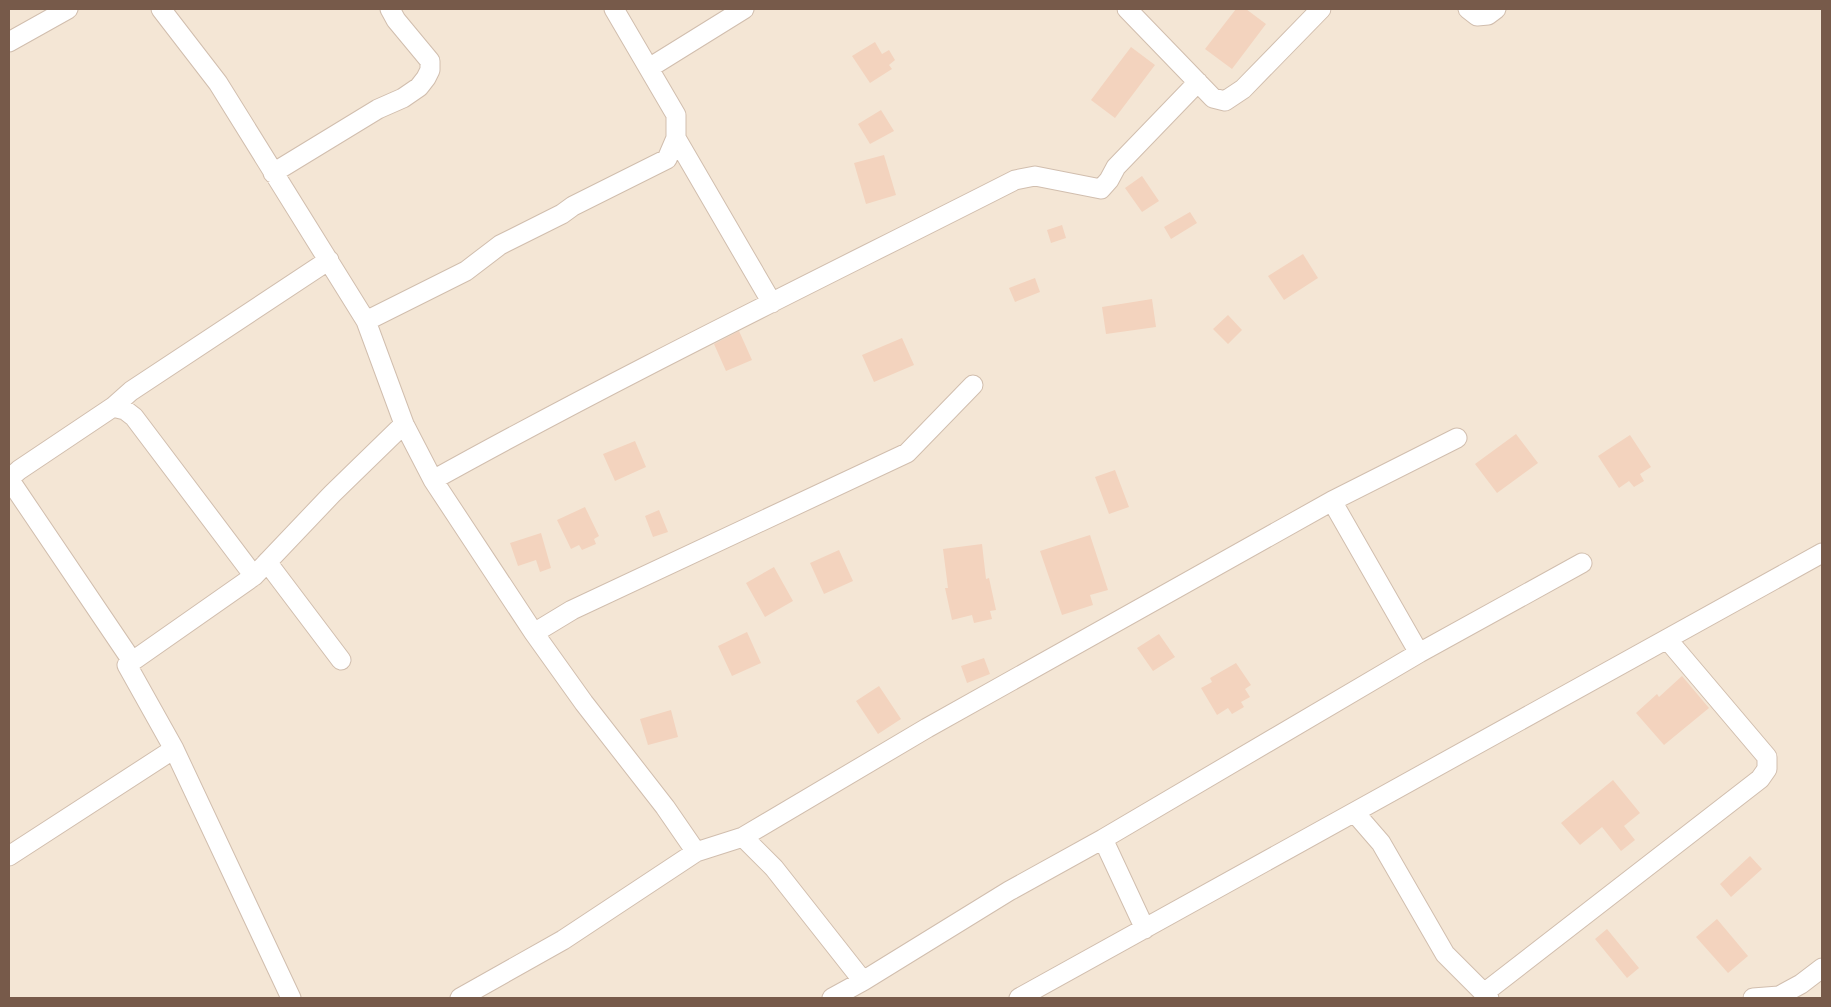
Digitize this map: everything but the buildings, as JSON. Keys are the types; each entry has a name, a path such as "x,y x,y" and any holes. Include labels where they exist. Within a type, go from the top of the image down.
{"street":[{"path":"9,42 68,9"},
{"path":"162,9 218,83 366,321 404,424 433,480 534,633 584,703 665,807 696,852"},
{"path":"273,173 378,109 403,98 419,87 426,78 430,70 430,61 396,20 390,9"},
{"path":"366,321 466,271 500,245 667,159 676,138 676,115 614,9"},
{"path":"648,68 744,9"},
{"path":"1127,9 1213,98 1225,101 1243,89 1321,9"},
{"path":"1468,9 1478,16 1488,14 1496,9"},
{"path":"433,480 508,438 1015,180 1035,176 1100,189 1109,180 1116,167 1198,82"},
{"path":"676,138 772,303"},
{"path":"132,661 9,479 113,407 131,391 329,260"},
{"path":"534,633 581,606 907,453 974,385"},
{"path":"113,407 125,410 134,417 261,569 341,660"},
{"path":"291,998 174,749 127,664 261,569 332,494 404,424"},
{"path":"460,998 563,940 696,852 743,837 927,728 1332,501 1457,438"},
{"path":"1332,501 1419,653"},
{"path":"1018,998 1822,553"},
{"path":"832,998 864,981 880,969 1009,891 1104,839 1419,653 1582,563"},
{"path":"1355,813 1381,844 1445,954 1486,995 1760,778 1767,769 1767,757 1667,640"},
{"path":"9,856 174,749"},
{"path":"743,837 774,868 864,981"},
{"path":"1104,839 1145,929"},
{"path":"1753,998 1779,996 1801,984 1822,968"}],"shaded area":[{"path":"9,9 1822,9 1822,998 9,998"}]}
